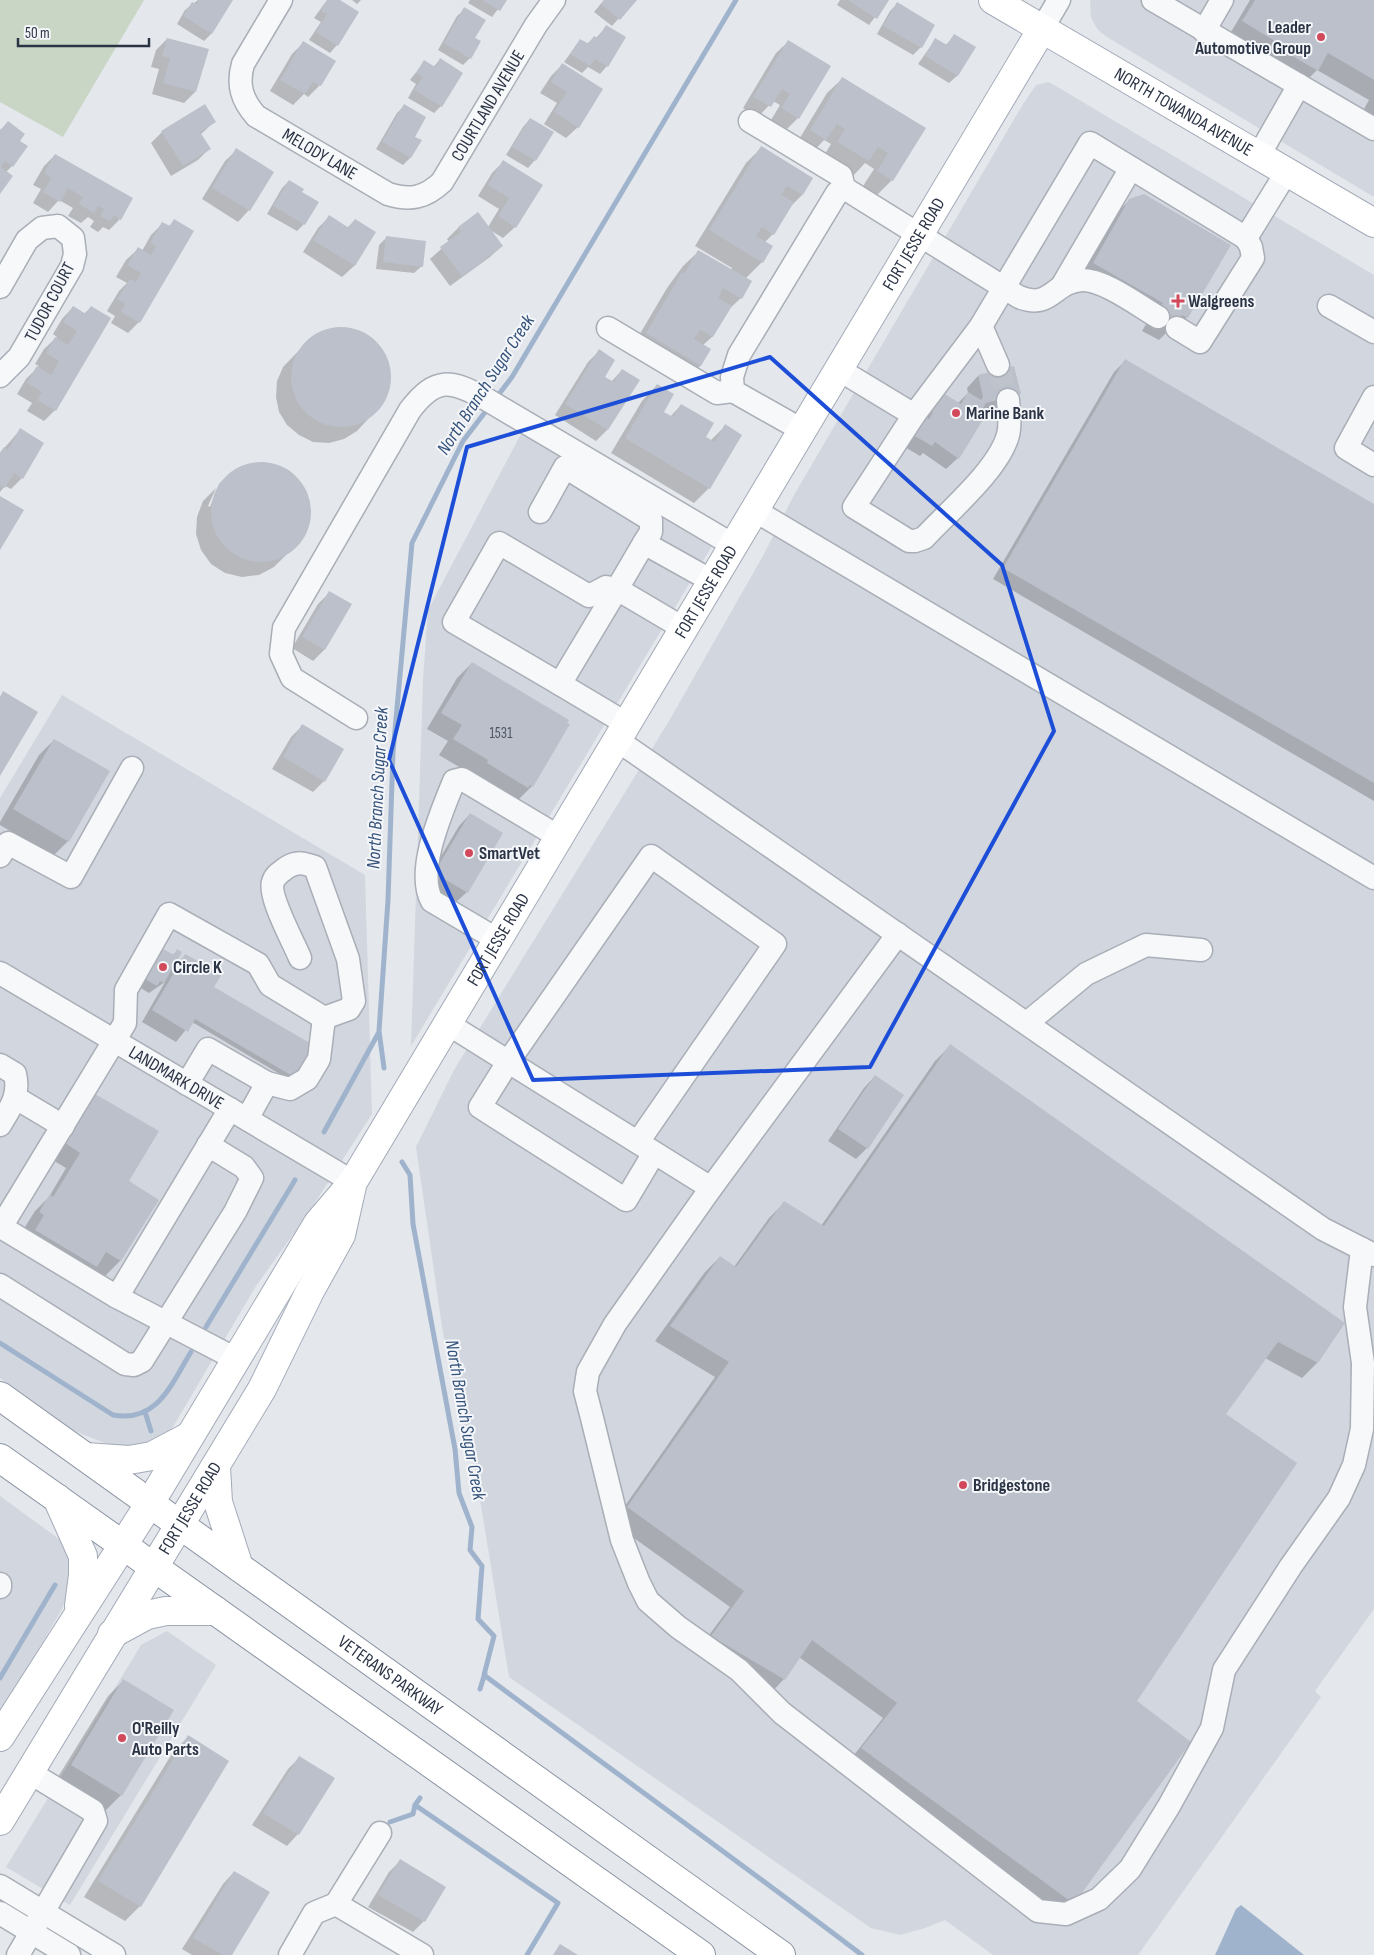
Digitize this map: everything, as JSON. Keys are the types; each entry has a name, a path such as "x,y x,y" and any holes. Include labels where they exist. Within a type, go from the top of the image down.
{"main road":[{"name":"NORTH TOWANDA AVENUE","path":"993,0 1258,157 1374,223"},
{"name":"FORT JESSE ROAD","path":"0,1737 78,1612 150,1503 318,1223 353,1182 1042,29"},
{"name":"FORT JESSE ROAD","path":"0,1821 111,1635 181,1525 262,1389 310,1291 341,1235 353,1182"},
{"name":"VETERANS PARKWAY","path":"0,1396 781,1955"},
{"path":"86,1457 129,1460 152,1456 190,1436"},
{"path":"0,1458 701,1955"},
{"path":"216,1467 218,1502 239,1568"},
{"path":"57,1498 82,1556 83,1575 78,1612"},
{"path":"111,1635 147,1615 166,1611 216,1611"}],"street":[{"name":"MELODY LANE","path":"281,0 243,64 240,76 240,91 246,104 256,116 388,194 402,199 412,199"},
{"name":"COURTLAND AVENUE","path":"412,199 431,192 442,182 536,25 554,0"},
{"name":"FORT JESSE ROAD","path":"1042,29 1059,0"},
{"path":"1153,0 1374,129"},
{"path":"1204,31 1222,0"},
{"path":"1258,157 1299,86"},
{"path":"750,121 841,176 844,188 919,237 1002,287 1031,302 1042,301 1062,286 1081,280 1096,281 1158,317"},
{"path":"1008,400 1010,424 998,458 924,538 909,541 854,507 914,414 981,326 1002,287 1090,143 1246,238 1251,247 1253,258 1200,342 1177,328"},
{"path":"1062,286 1131,168"},
{"path":"1246,238 1286,173"},
{"path":"733,392 732,377 739,355 837,193 844,188"},
{"name":"TUDOR COURT","path":"0,287 27,240 42,228 58,226 73,238 75,254 72,266 20,357 0,376"},
{"path":"1329,306 1374,332"},
{"path":"981,326 998,364"},
{"path":"608,328 717,393 733,392 802,430"},
{"path":"838,369 914,414"},
{"path":"356,718 292,678 281,654 284,628 410,410 423,393 438,386 459,384 733,545"},
{"path":"1374,397 1368,422 1346,448 1374,465"},
{"path":"540,512 565,468 651,520 651,532 560,684"},
{"path":"754,510 1374,878"},
{"path":"644,543 712,581"},
{"path":"684,628 617,589 606,587 589,596 499,544 454,622 560,684 622,732 898,934 1323,1229 1368,1252 1355,1308 1363,1363 1362,1429 1354,1465 1339,1498 1291,1566 1224,1670 1212,1728 1169,1806 1130,1869 1099,1899 1066,1914 1038,1911 782,1713 739,1670 678,1627 648,1601 622,1540 585,1391 588,1372 615,1324 711,1188 898,934"},
{"path":"0,856 8,843 71,877 132,768"},
{"path":"498,940 432,901 428,894 426,886 431,841 454,781 462,779 559,837"},
{"path":"651,856 775,944 646,1147 626,1200 480,1107 508,1062 651,856"},
{"path":"300,958 273,895 272,883 278,874 292,864 303,862 315,867 348,959 353,992 354,1001 349,1009 324,1018"},
{"path":"236,1359 117,1297 0,1228 125,1023 126,990 169,914 258,964 270,985 324,1018"},
{"path":"1027,1023 1086,974 1146,945 1201,950"},
{"name":"LANDMARK DRIVE","path":"0,973 353,1182"},
{"path":"186,1084 208,1049 267,1083 290,1089 307,1079 319,1059 324,1018"},
{"path":"448,1024 711,1188"},
{"path":"0,1065 15,1074 18,1086 16,1098 0,1125"},
{"path":"117,1297 208,1145 267,1083"},
{"path":"16,1098 63,1126"},
{"path":"0,1286 125,1364 134,1365 142,1361 235,1212 252,1178 244,1167 208,1145"},
{"path":"18,1955 96,1821 93,1811 29,1772"},
{"path":"290,1955 314,1913 336,1904 380,1833"},
{"path":"0,1886 114,1955"},
{"path":"336,1904 422,1955"},
{"path":"0,1914 69,1955"}],"highlighted area":[{"path":"770,357 1002,565 1054,731 870,1067 533,1080 389,760 467,447"}],"shaded area":[{"path":"1090,0 1374,0 1374,197 1107,37 1098,30 1091,18"},
{"name":"Bridgestone","path":"1049,82 1374,275 1374,1609 1315,1691 1321,1697 1138,1955 993,1955 945,1920 900,1935 871,1928 509,1677 477,1481 443,1333 416,1147 454,1070 669,721 764,554 794,495 1023,104 1036,85"},
{"path":"523,430 712,546 411,1046 423,680 428,610"},
{"path":"62,695 365,875 372,1114 307,1215 256,1286 167,1437 141,1450 120,1449 74,1431 0,1378 0,798"},
{"path":"0,1496 59,1539 69,1556 71,1569 69,1590 62,1609 0,1716"},
{"path":"167,1631 216,1665 70,1905 6,1867 141,1645"}],"green space":[{"path":"0,0 144,0 63,137 0,102"}],"water":[{"path":"1241,1905 1304,1955 1215,1955 1236,1909"}],"building":[{"path":"199,0 233,0 212,34 183,16 192,2 197,4"},
{"path":"327,0 340,0 359,12 338,46 316,32 327,14 321,11"},
{"path":"482,0 507,0 500,11"},
{"path":"604,0 637,0 620,20 601,4"},
{"path":"848,0 889,0 877,19"},
{"name":"Leader Automotive Group","path":"1255,0 1374,0 1374,80 1328,53 1318,71 1291,55 1293,52 1242,21"},
{"path":"897,2 935,25 922,48 883,26"},
{"path":"464,7 486,20 475,38 481,41 471,59 444,43"},
{"path":"606,25 626,37 608,67 595,59 590,66 570,54 580,39 589,44 594,36 598,38"},
{"path":"954,34 976,47 958,76 925,56 935,38 947,45"},
{"path":"167,38 209,49 196,92 163,83 170,58 162,56"},
{"path":"788,40 831,66 799,119 781,108 790,94 782,89 771,107 753,97"},
{"path":"303,41 336,61 321,86 313,82 305,94 280,80"},
{"path":"440,58 463,73 442,107 414,90 423,77 416,73 424,60 435,67"},
{"path":"562,63 603,89 579,128 554,112 567,92 551,82"},
{"path":"842,77 926,128 893,181 877,171 888,153 878,147 869,161 837,142 845,129 837,124 826,140 810,130"},
{"path":"205,104 216,122 200,132 211,149 183,166 161,131"},
{"path":"404,104 426,117 415,137 422,140 411,158 382,142"},
{"path":"530,118 554,132 536,161 512,147"},
{"path":"8,121 25,134 20,141 28,146 13,167 5,161 1,167 13,176 0,194 0,131"},
{"path":"761,146 813,178 803,195 787,186 781,195 794,202 774,235 762,227 756,236 773,246 763,263 709,230"},
{"path":"236,148 274,172 250,211 212,188"},
{"path":"55,154 133,198 121,220 114,215 110,221 100,216 104,209 98,206 94,213 79,204 83,197 68,188 60,202 43,192 51,178 44,173"},
{"path":"503,160 543,185 516,228 498,216 509,198 488,185"},
{"path":"289,180 304,189 302,192 319,202 305,225 273,206"},
{"name":"Walgreens","path":"1144,194 1231,245 1188,318 1182,315 1175,326 1156,315 1163,303 1093,263 1129,199"},
{"path":"478,212 503,246 462,276 440,247 461,232 458,227"},
{"path":"329,215 349,228 355,219 376,232 355,266 313,240"},
{"path":"174,219 194,231 140,323 121,312 125,304 117,299 130,279 136,282 141,273 127,265 138,247 151,255 156,246 150,243 162,222 170,226"},
{"path":"386,236 426,241 423,267 383,262"},
{"path":"698,250 752,281 742,299 723,288 718,298 732,306 713,337 700,330 694,339 711,349 701,366 646,333 682,272 685,273"},
{"path":"73,306 86,314 91,306 111,318 56,411 37,400 42,392 27,383 37,366 51,375 59,361 46,353 55,337 68,345 77,331 63,322"},
{"path":"341,327 360,330 377,341 388,358 391,377 388,396 377,413 360,424 341,427 322,424 305,413 294,396 291,377 294,358 305,341 322,330"},
{"path":"599,349 615,360 605,377 614,382 622,369 640,380 608,430 565,404"},
{"path":"1125,359 1374,504 1374,783 1003,568"},
{"name":"Marine Bank","path":"1014,366 1021,394 986,403 979,415 984,418 959,459 935,442 932,446 913,435 924,417 929,419 933,412 929,409 940,391 961,404 968,392 981,400 983,397 978,375"},
{"path":"657,384 674,394 664,412 673,417 681,404 714,423 706,437 715,442 725,424 742,435 710,489 625,438"},
{"path":"20,428 44,443 23,479 14,473 5,488 0,485 0,453 4,447 8,450"},
{"path":"261,462 271,463 289,470 303,484 310,502 310,522 303,540 289,554 271,561 261,562 251,561 233,554 219,540 212,522 211,512 212,502 219,484 233,470 251,463"},
{"path":"0,496 24,510 0,550"},
{"path":"329,591 352,604 325,650 302,637"},
{"path":"472,662 569,720 567,723 570,724 533,787 530,785 528,788 487,763 488,760 453,739 462,725 441,713"},
{"path":"3,691 38,712 0,776 0,697"},
{"path":"302,724 344,749 325,782 283,757"},
{"path":"54,739 110,771 69,842 13,809"},
{"name":"SmartVet","path":"470,813 503,833 468,893 434,873"},
{"name":"Circle K","path":"163,949 174,955 177,949 182,952 164,983 160,981 157,986 145,979"},
{"name":"Circle K","path":"185,954 222,974 214,987 313,1045 294,1077 195,1019 188,1032 152,1010"},
{"name":"Bridgestone","path":"950,1044 1345,1323 1318,1363 1278,1342 1226,1414 1297,1463 1137,1701 1191,1742 1074,1904 861,1748 897,1703 812,1640 785,1680 711,1636 744,1591 627,1507 729,1362 670,1326 720,1256 736,1267 784,1201 824,1226"},
{"path":"875,1075 904,1095 868,1149 838,1129"},
{"path":"95,1094 159,1131 129,1181 159,1200 121,1261 106,1252 97,1267 35,1230 44,1215 39,1212 50,1194 53,1197 80,1153 65,1143"},
{"name":"O'Reilly Auto Parts","path":"123,1679 174,1710 122,1796 71,1765"},
{"path":"188,1735 229,1761 141,1907 98,1881"},
{"path":"299,1756 335,1778 299,1835 263,1813"},
{"path":"400,1859 446,1887 425,1922 378,1895"},
{"path":"234,1871 270,1892 232,1955 223,1955 193,1938"},
{"path":"560,1944 578,1955 553,1955"}],"waterway":[{"name":"North Branch Sugar Creek","path":"496,398 512,377 736,0"},
{"name":"North Branch Sugar Creek","path":"384,1068 379,1031 388,900 393,752 412,543 463,441 489,407"},
{"path":"324,1132 379,1032"},
{"name":"North Branch Sugar Creek","path":"402,1162 410,1175 413,1224 455,1449 459,1493 472,1527 470,1550 482,1566 478,1619 494,1636 484,1675 862,1955"},
{"path":"206,1327 295,1180"},
{"path":"0,1343 113,1415 128,1416 141,1413 161,1399 191,1352"},
{"path":"145,1412 151,1431"},
{"path":"0,1678 55,1585"},
{"path":"480,1689 485,1673"},
{"path":"420,1798 415,1805 558,1903 527,1955"},
{"path":"390,1822 413,1814 415,1805"}],"tunnel":[{"path":"998,365 1008,400"}],"place":[{"name":"Leader Automotive Group","path":"1321,37"},
{"name":"Walgreens","path":"1178,301"},
{"name":"Marine Bank","path":"956,413"},
{"name":"SmartVet","path":"469,853"},
{"name":"Circle K","path":"163,967"},
{"name":"Bridgestone","path":"963,1485"},
{"name":"O'Reilly Auto Parts","path":"122,1738"}]}
